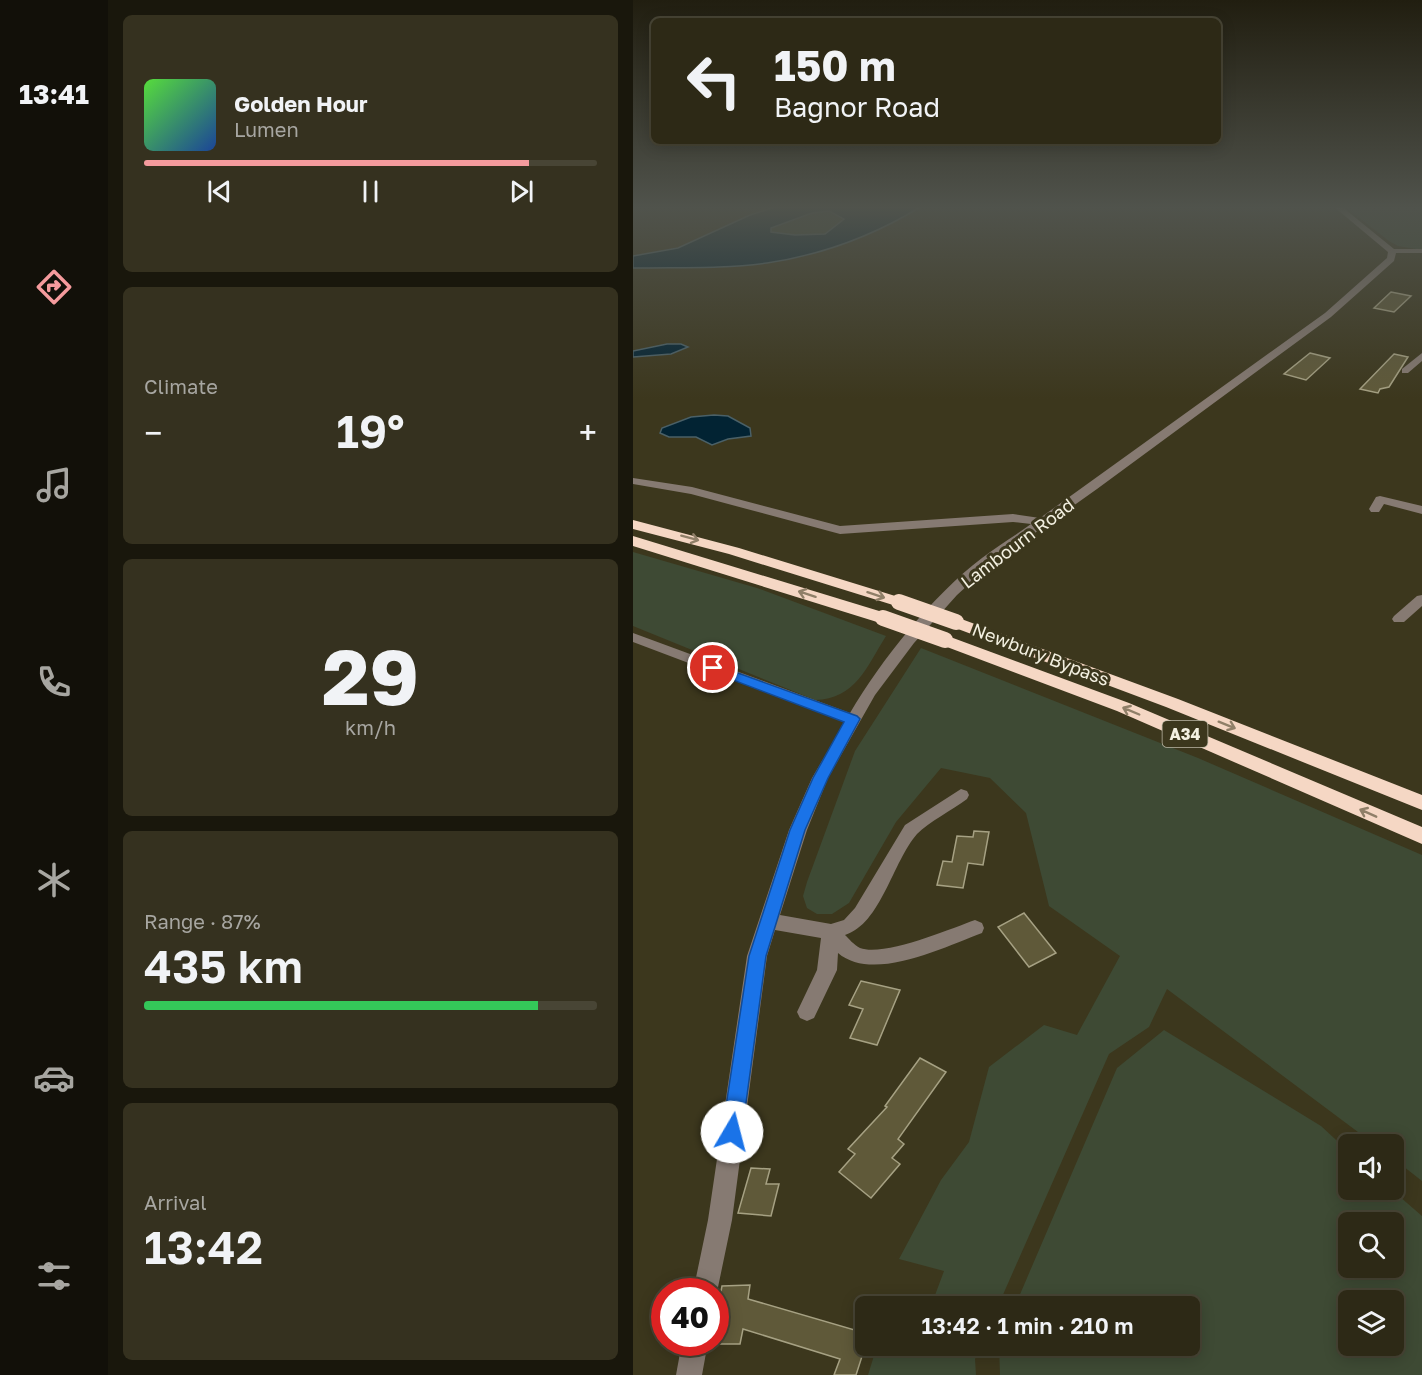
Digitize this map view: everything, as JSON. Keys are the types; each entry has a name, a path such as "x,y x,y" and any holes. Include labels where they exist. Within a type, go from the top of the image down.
{"highway":[{"name":"Newbury Bypass","path":"633,524 734,551 956,622 1172,703 1422,803"},
{"name":"Newbury Bypass","path":"633,541 883,618 945,640 1123,707 1422,836"}],"street":[{"name":"Lambourn Road","path":"708,1278 720,1220 717,1192 723,1146 735,1110 757,956 798,830 820,778 852,719 894,658 952,592 985,562 1093,487 1328,315 1378,270"},
{"path":"1405,371 1422,356"},
{"path":"633,481 692,490 840,530 1013,518 1040,522"},
{"path":"1379,501 1422,510"},
{"path":"1399,619 1422,599"},
{"path":"633,637 852,719"},
{"path":"769,921 831,933 850,927 862,913 911,830 961,795"},
{"path":"831,933 857,956 883,958 975,928"},
{"path":"807,1012 827,970 831,933"},
{"path":"689,1375 692,1356"}],"green space":[{"path":"633,552 757,588 886,636 859,679 841,694 815,700 633,626"},
{"path":"921,648 1198,758 1422,855 1422,1181 1404,1167 1404,1134 1361,1134 1167,989 1149,1027 1109,1054 1002,1296 935,1296 944,1271 899,1259 941,1180 969,1142 989,1067 1044,1025 1077,1035 1120,956 1049,906 1026,813 990,778 941,768 896,822 849,903 832,914 817,914 807,908 803,896 807,882 855,751"},
{"path":"1164,1030 1321,1126 1338,1142 1338,1200 1404,1200 1422,1216 1422,1375 1000,1375 999,1356 1200,1356 1200,1296 1019,1296 1117,1068"},
{"path":"874,1356 976,1356 976,1375 868,1375"}],"water":[{"path":"667,344 681,344 688,347 671,354 633,357 633,351"},
{"path":"728,416 750,428 751,436 728,439 712,445 696,437 669,437 660,433 662,428 691,417"}],"building":[{"path":"1391,292 1411,296 1394,312 1374,308"},
{"path":"1310,353 1330,358 1306,380 1284,374"},
{"path":"1394,354 1408,357 1389,387 1380,389 1378,393 1360,389"},
{"path":"974,831 989,832 983,865 968,863 963,888 937,885 943,861 952,862 957,836 973,837"},
{"path":"1024,913 1056,953 1029,967 998,927"},
{"path":"861,981 900,990 877,1045 850,1038 863,1009 849,1005"},
{"path":"920,1058 946,1072 898,1139 904,1144 892,1158 900,1164 871,1198 839,1172 855,1154 848,1149 887,1107 885,1106"},
{"path":"751,1168 770,1169 766,1184 779,1184 771,1216 738,1213"},
{"path":"750,1285 748,1299 855,1330 855,1356 862,1356 856,1375 834,1375 840,1359 743,1329 740,1344 729,1344 729,1286"}],"route":[{"path":"713,668 852,719 820,778 798,830 757,956 732,1132"}]}
